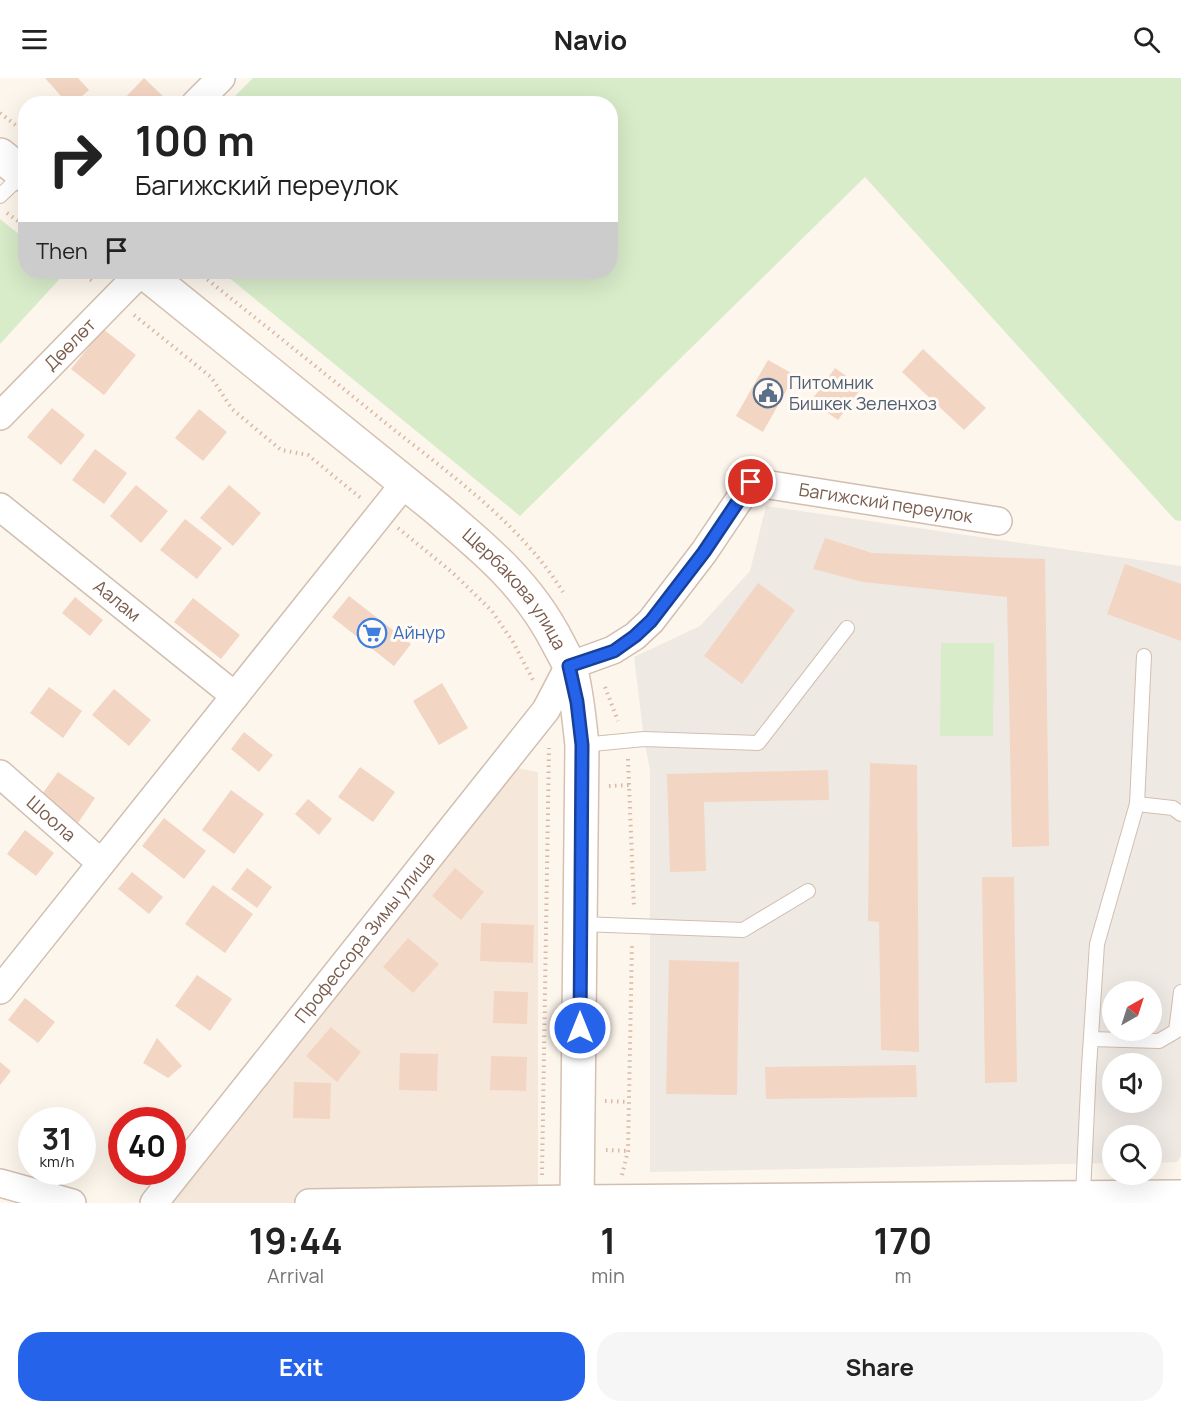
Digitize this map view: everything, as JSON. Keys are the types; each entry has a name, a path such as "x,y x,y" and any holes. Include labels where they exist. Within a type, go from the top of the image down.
{"street":[{"path":"203,96 221,78"},
{"name":"Дөөлөт","path":"0,416 136,279"},
{"name":"Щербакова улица","path":"152,279 479,544 510,573 536,605 569,666 577,702 582,745 577,1201"},
{"name":"Багижский переулок","path":"569,666 614,651 651,621 704,552 751,482 998,521"},
{"path":"0,990 405,483"},
{"name":"Аалам","path":"0,507 235,696"},
{"name":"Профессора Зимы улица","path":"154,1203 546,710 569,666"},
{"name":"Шоола","path":"0,774 101,863"},
{"path":"0,1183 72,1203"},
{"path":"309,1203 1181,1194"}],"lane":[{"path":"0,196 16,168"},
{"path":"582,745 644,739 758,743 848,628"},
{"path":"1083,1194 1097,944 1137,804 1144,656"},
{"path":"1137,804 1173,808 1181,814"},
{"path":"580,924 743,930 808,891"},
{"path":"1091,1039 1159,1041 1176,1031 1181,993"}],"path":[{"path":"0,113 18,127"},
{"path":"4,210 18,221"},
{"path":"90,279 211,377 232,409 281,450 308,455 453,573 492,611 513,642 531,675 546,710 549,747 541,1200"},
{"path":"207,279 457,480"},
{"path":"604,684 618,721"},
{"path":"628,759 635,910"},
{"path":"620,1184 628,1151 632,940"}],"shaded area":[{"path":"766,506 1181,566 1181,1156 1177,1162 1162,1163 1162,1125 1102,1125 1102,1163 650,1172 650,770 634,657 700,626 750,571"},
{"path":"517,768 538,772 538,1203 169,1203 183,1185 186,1185 186,1182"}],"green space":[{"path":"253,78 1181,78 1181,521 1175,520 865,177 520,516 231,279 618,279 618,96 235,96"},
{"path":"0,219 18,233 18,279 60,279 0,344"},
{"path":"941,643 994,643 993,736 940,736"}],"building":[{"path":"45,78 78,78 89,90 82,96 61,96"},
{"path":"144,78 163,96 127,96"},
{"path":"103,329 136,355 104,395 71,369"},
{"path":"923,349 986,408 964,430 902,372"},
{"path":"768,360 795,375 763,432 736,416"},
{"path":"835,368 862,387 838,420 811,401"},
{"path":"52,408 85,435 61,465 27,437"},
{"path":"199,409 227,432 203,461 175,438"},
{"path":"95,449 127,473 104,504 72,480"},
{"path":"136,485 168,511 141,543 110,516"},
{"path":"229,485 261,513 233,546 200,518"},
{"path":"185,519 222,548 197,579 160,550"},
{"path":"825,538 872,553 1045,559 1049,846 1012,847 1007,597 863,582 813,569"},
{"path":"1125,564 1181,584 1181,641 1107,614"},
{"path":"758,583 795,610 742,684 704,656"},
{"path":"349,596 411,644 394,666 332,617"},
{"path":"75,597 103,620 90,636 62,613"},
{"path":"193,598 240,635 221,659 174,622"},
{"path":"442,683 468,728 439,745 413,701"},
{"path":"49,687 82,711 63,738 30,713"},
{"path":"114,689 151,720 129,746 92,715"},
{"path":"244,732 273,755 259,772 231,749"},
{"path":"870,763 917,765 919,1052 881,1050 879,922 868,921"},
{"path":"360,767 395,792 373,822 338,797"},
{"path":"828,770 829,800 704,802 706,871 670,872 667,774"},
{"path":"58,772 95,798 78,823 40,797"},
{"path":"231,790 264,814 234,854 202,830"},
{"path":"308,799 332,819 319,835 295,814"},
{"path":"164,818 206,851 184,879 142,846"},
{"path":"25,830 54,853 36,876 7,854"},
{"path":"247,868 272,887 257,908 231,889"},
{"path":"455,868 484,892 461,920 432,896"},
{"path":"132,872 163,897 149,914 118,889"},
{"path":"982,877 1014,877 1017,1082 985,1083"},
{"path":"213,885 253,914 225,953 185,924"},
{"path":"481,923 534,925 533,963 480,961"},
{"path":"408,938 439,964 413,993 383,967"},
{"path":"669,960 739,962 737,1095 666,1094"},
{"path":"197,975 232,999 210,1031 175,1006"},
{"path":"494,991 528,992 527,1024 493,1023"},
{"path":"25,998 55,1022 38,1043 8,1020"},
{"path":"331,1027 361,1052 337,1082 306,1056"},
{"path":"157,1038 182,1066 168,1078 143,1063"},
{"path":"400,1053 438,1054 437,1091 399,1090"},
{"path":"491,1056 527,1057 526,1091 490,1090"},
{"path":"0,1062 11,1071 0,1085"},
{"path":"916,1065 917,1097 766,1099 765,1067"},
{"path":"294,1082 331,1083 330,1119 293,1118"}],"place":[{"name":"Питомник Бишкек Зеленхоз","path":"768,393"},
{"name":"Айнур","path":"372,633"}],"route":[{"path":"580,1028 582,745 577,702 569,666 614,651 651,621 704,552 751,482"}]}
